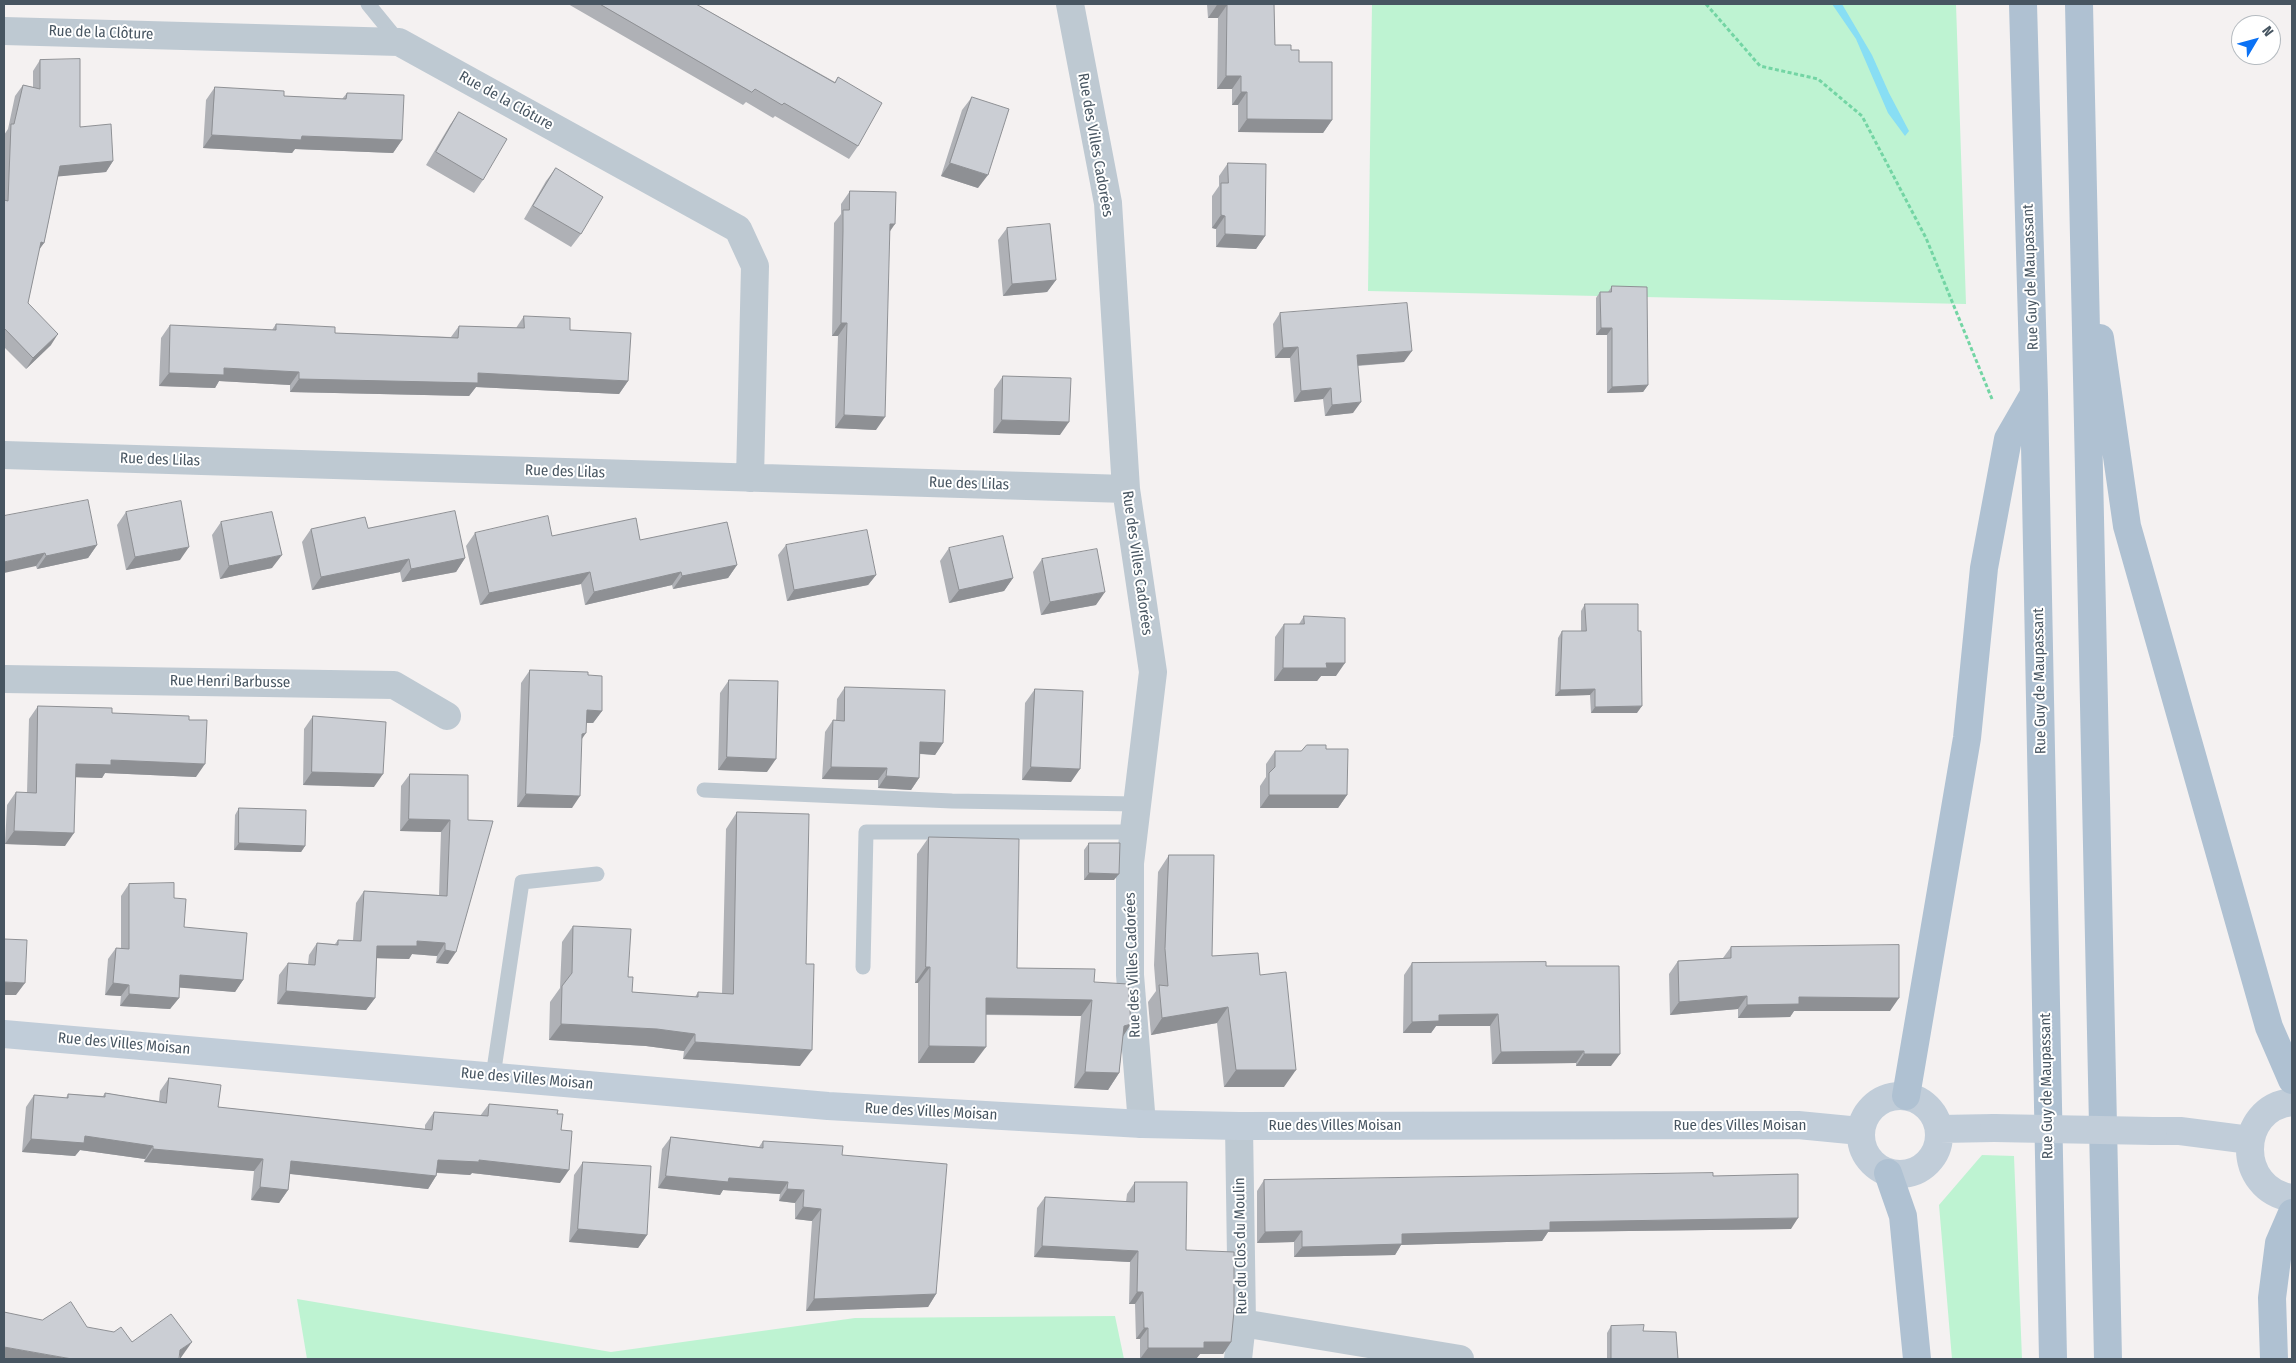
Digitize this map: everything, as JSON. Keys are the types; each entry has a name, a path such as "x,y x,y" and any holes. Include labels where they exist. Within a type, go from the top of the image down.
{"main road":[{"name":"Rue Guy de Maupassant","path":"2023,4 2034,394 2053,1359"},
{"path":"2078,4 2108,1359"},
{"path":"2082,213 2127,526 2269,1027 2292,1080"},
{"path":"1906,1096 1967,738 1984,568 2008,439 2034,394"},
{"name":"Rue des Villes Moisan","path":"4,1034 828,1106 1142,1124 1239,1126 1798,1125 1860,1131"},
{"path":"1894,1096 1906,1096 1928,1107 1936,1117 1940,1129 1939,1143 1935,1156 1926,1166 1914,1172 1901,1175 1888,1173 1876,1167 1867,1157 1861,1144 1860,1131 1864,1119 1871,1108 1881,1100 1894,1096"},
{"path":"2292,1102 2276,1107 2264,1115 2256,1126 2250,1140 2249,1154 2252,1168 2260,1181 2270,1191 2292,1198"},
{"path":"1940,1129 2180,1131 2250,1140"},
{"path":"1888,1173 1903,1216 1917,1359"},
{"path":"2274,1359 2272,1298 2279,1243 2292,1213"}],"street":[{"name":"Rue des Villes Cadorées","path":"1070,4 1108,202 1126,489 1153,672 1130,863 1130,976 1142,1124"},
{"name":"Rue de la Clôture","path":"4,31 399,42 738,229 755,266 750,478"},
{"name":"Rue des Lilas","path":"4,455 1126,489"},
{"name":"Rue Henri Barbusse","path":"4,679 394,685 447,716"},
{"name":"Rue du Clos du Moulin","path":"1239,1126 1242,1324 1460,1359"},
{"path":"1238,1359 1242,1324"}],"lane":[{"path":"368,4 399,42"},
{"path":"704,790 952,801 1137,804"},
{"path":"863,967 866,832 1134,832"},
{"path":"494,1076 522,882 597,874"}],"path":[{"path":"1706,4 1760,66 1818,79 1862,116 1926,238 2008,439"}],"green space":[{"path":"1372,4 1956,4 1966,304 1368,291"},
{"path":"1982,1155 2014,1156 2022,1359 1952,1359 1939,1205"},
{"path":"297,1299 611,1352 855,1318 1115,1316 1124,1359 307,1359"}],"water":[{"path":"1832,4 1842,4 1872,55 1909,131 1905,136 1888,113 1856,39"}],"building":[{"path":"600,4 696,4 835,83 838,77 882,103 858,146 784,103 782,105 755,89 752,92"},
{"path":"1217,4 1274,4 1275,45 1291,45 1291,50 1299,50 1299,62 1332,62 1332,120 1247,119 1247,92 1241,92 1241,76 1226,76 1227,5"},
{"path":"80,59 80,127 111,124 113,161 60,166 44,243 41,242 28,303 58,334 33,358 4,328 4,200 8,201 11,124 14,124 23,85 40,89 40,60"},
{"path":"215,87 284,91 284,96 346,99 347,93 404,95 402,140 302,136 301,140 212,135"},
{"path":"972,97 1009,109 988,175 950,163"},
{"path":"459,112 507,139 483,180 436,152"},
{"path":"1228,163 1266,164 1265,236 1225,234 1225,216 1221,215 1221,183 1228,183"},
{"path":"556,168 603,197 581,234 533,206"},
{"path":"850,191 896,192 895,224 890,224 885,417 844,415 847,323 841,323 843,210 849,210"},
{"path":"1050,224 1056,280 1012,284 1007,228"},
{"path":"1612,286 1647,287 1648,385 1612,387 1612,328 1601,328 1600,292 1611,292"},
{"path":"1407,303 1412,351 1357,355 1361,402 1332,405 1331,388 1301,391 1298,347 1283,348 1280,313"},
{"path":"524,316 570,318 570,330 631,333 628,381 478,373 478,383 299,379 299,372 224,368 224,375 169,373 170,325 276,330 276,324 335,327 335,333 458,338 459,326 524,328"},
{"path":"1003,376 1071,378 1069,422 1002,420"},
{"path":"88,500 97,545 46,556 45,553 4,562 4,516"},
{"path":"181,501 189,547 135,557 126,512"},
{"path":"455,511 465,558 411,569 409,559 321,577 311,529 365,517 368,528"},
{"path":"272,512 282,555 229,566 221,522"},
{"path":"548,516 552,536 636,518 640,540 727,522 737,565 682,576 681,572 594,592 590,572 489,593 475,533"},
{"path":"867,530 876,575 794,590 786,545"},
{"path":"1003,536 1013,578 959,590 949,548"},
{"path":"1097,549 1105,592 1050,602 1042,559"},
{"path":"1585,604 1638,604 1638,631 1641,631 1642,706 1595,707 1595,689 1560,690 1562,631 1586,631"},
{"path":"1304,616 1345,618 1345,663 1326,663 1327,668 1283,668 1284,624 1304,624"},
{"path":"530,670 588,672 588,675 602,676 602,711 587,710 586,733 582,734 580,796 526,794"},
{"path":"729,680 778,681 776,759 727,757"},
{"path":"845,687 945,690 943,743 920,742 919,778 886,776 887,768 831,767 833,720 844,721"},
{"path":"1035,689 1083,691 1080,769 1031,767"},
{"path":"38,706 112,708 112,713 189,716 189,720 207,720 205,764 111,760 111,765 76,764 74,833 14,831 16,792 36,793"},
{"path":"313,716 386,722 383,774 312,772"},
{"path":"1307,745 1326,745 1326,749 1348,749 1347,795 1269,795 1269,773 1275,767 1275,751 1301,751"},
{"path":"410,774 468,775 468,820 493,821 456,952 445,950 445,943 417,941 417,946 377,946 375,998 286,991 288,963 315,965 317,943 338,945 338,940 361,941 364,891 447,896 450,820 409,819"},
{"path":"239,808 306,810 305,846 239,843"},
{"path":"737,812 809,814 806,964 814,964 812,1050 695,1042 695,1034 657,1029 561,1024 562,986 572,973 573,926 631,929 628,977 633,977 632,992 698,997 698,992 733,994"},
{"path":"929,837 1019,839 1017,968 1095,969 1094,982 1128,984 1131,1024 1124,1026 1119,1073 1085,1072 1092,1000 986,998 986,1047 929,1046 930,967 926,967"},
{"path":"1089,843 1120,843 1119,874 1089,873"},
{"path":"1169,855 1214,855 1212,956 1258,953 1260,975 1286,972 1296,1070 1236,1070 1228,1007 1162,1018 1159,985 1168,986 1165,949"},
{"path":"174,883 174,898 186,899 184,927 247,933 243,980 180,975 179,998 129,994 129,985 113,983 116,948 129,949 129,884"},
{"path":"4,939 27,940 25,983 4,982"},
{"path":"1899,945 1899,998 1799,997 1799,1004 1747,1005 1747,996 1679,1002 1678,961 1731,958 1731,947"},
{"path":"1546,962 1546,966 1619,966 1620,1054 1584,1054 1584,1051 1501,1052 1498,1014 1439,1015 1439,1021 1412,1022 1412,963"},
{"path":"169,1078 221,1085 218,1107 432,1130 434,1112 488,1116 489,1104 558,1110 557,1114 563,1114 561,1130 572,1131 569,1170 479,1160 479,1162 438,1160 436,1176 291,1161 288,1190 260,1187 263,1159 153,1149 153,1146 85,1136 84,1143 31,1139 34,1095 68,1098 68,1094 105,1097 105,1093 166,1103"},
{"path":"671,1137 763,1148 763,1141 843,1146 842,1155 947,1164 936,1294 814,1299 821,1209 803,1207 804,1190 787,1189 788,1182 729,1178 728,1182 666,1176"},
{"path":"583,1162 651,1166 647,1235 578,1229"},
{"path":"1713,1173 1713,1176 1798,1174 1798,1218 1550,1222 1550,1230 1402,1234 1402,1244 1302,1247 1302,1231 1265,1232 1264,1180"},
{"path":"1135,1182 1187,1182 1186,1250 1234,1252 1234,1311 1231,1342 1204,1342 1204,1348 1148,1348 1148,1328 1144,1328 1143,1292 1137,1292 1138,1251 1042,1246 1045,1197 1134,1202"},
{"path":"71,1302 87,1327 114,1332 121,1327 132,1342 171,1314 192,1342 180,1350 179,1359 72,1359 4,1347 4,1312 42,1320"},
{"path":"1644,1325 1643,1331 1676,1332 1678,1359 1611,1359 1611,1326"}]}
